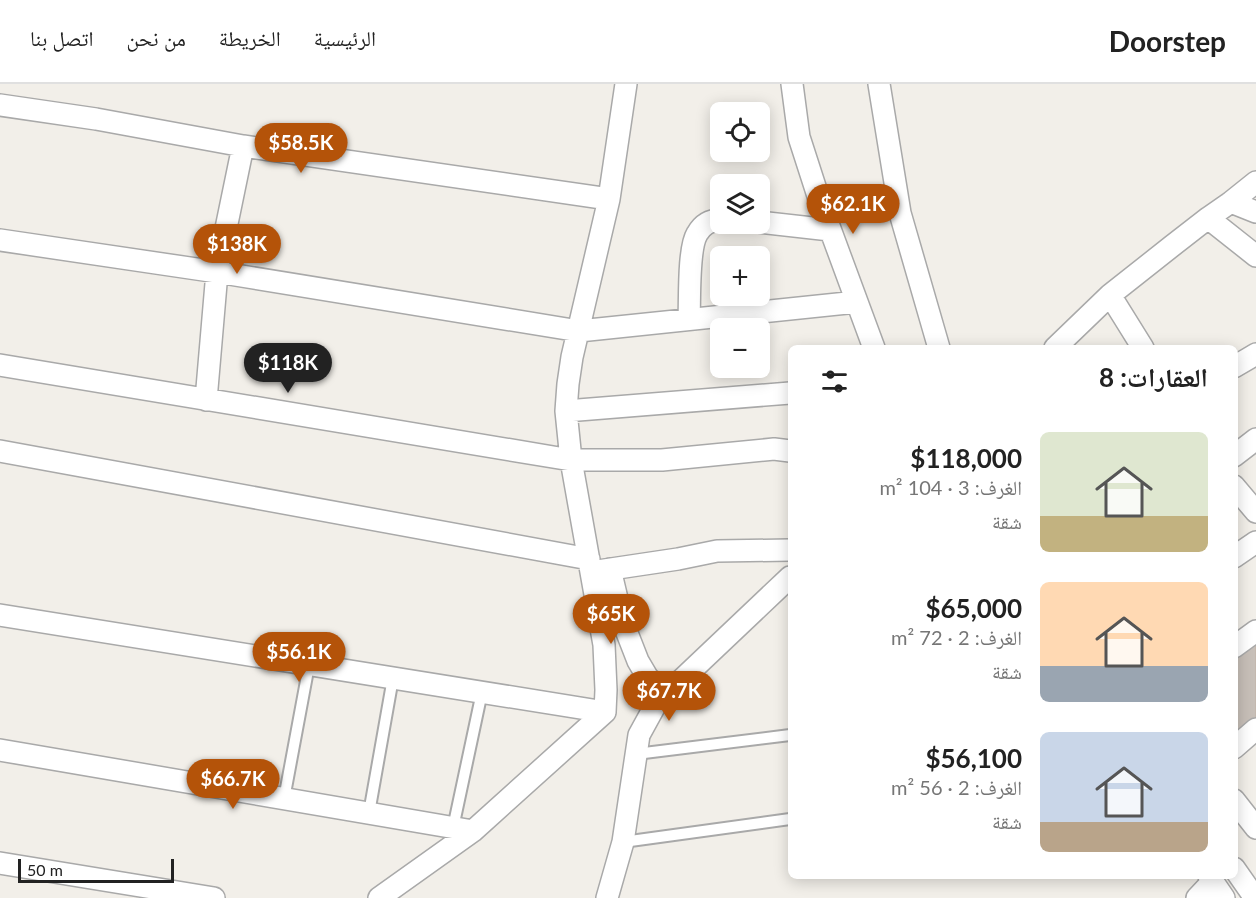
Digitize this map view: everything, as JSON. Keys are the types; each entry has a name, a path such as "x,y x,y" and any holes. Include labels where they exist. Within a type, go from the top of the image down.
{"street":[{"path":"379,898 605,712 604,645 597,567 571,460 566,411 572,357 609,199 626,84"},
{"path":"792,84 799,137 873,345"},
{"path":"879,84 900,213 938,345"},
{"path":"0,105 96,119 243,146 609,199"},
{"path":"206,400 217,272 243,146"},
{"path":"1058,345 1110,295 1256,182"},
{"path":"1231,202 1256,212"},
{"path":"1208,218 1256,256"},
{"path":"689,319 691,256 696,235 710,221"},
{"path":"770,223 831,230"},
{"path":"0,240 217,272 579,331 857,302"},
{"path":"1110,295 1141,345"},
{"path":"1238,365 1256,354"},
{"path":"0,365 571,460 662,460 774,449 788,451"},
{"path":"566,411 788,393"},
{"path":"1238,453 1256,439"},
{"path":"0,451 597,567 678,559 717,550 788,550"},
{"path":"1238,491 1256,512"},
{"path":"1238,554 1256,542"},
{"path":"597,567 639,662 648,678 666,694"},
{"path":"607,898 623,842 639,735 656,704 788,579"},
{"path":"0,615 605,712"},
{"path":"1238,643 1256,631"},
{"path":"1238,745 1256,729"},
{"path":"0,750 463,830"},
{"path":"1238,805 1256,828"},
{"path":"0,863 214,898"},
{"path":"1238,873 1256,898"},
{"path":"1197,898 1215,885"}],"lane":[{"path":"284,799 309,665"},
{"path":"369,813 393,678"},
{"path":"463,830 482,692"},
{"path":"636,754 788,735"},
{"path":"623,842 788,819"}],"building":[{"path":"1256,641 1256,718 1238,737 1238,653"}]}
